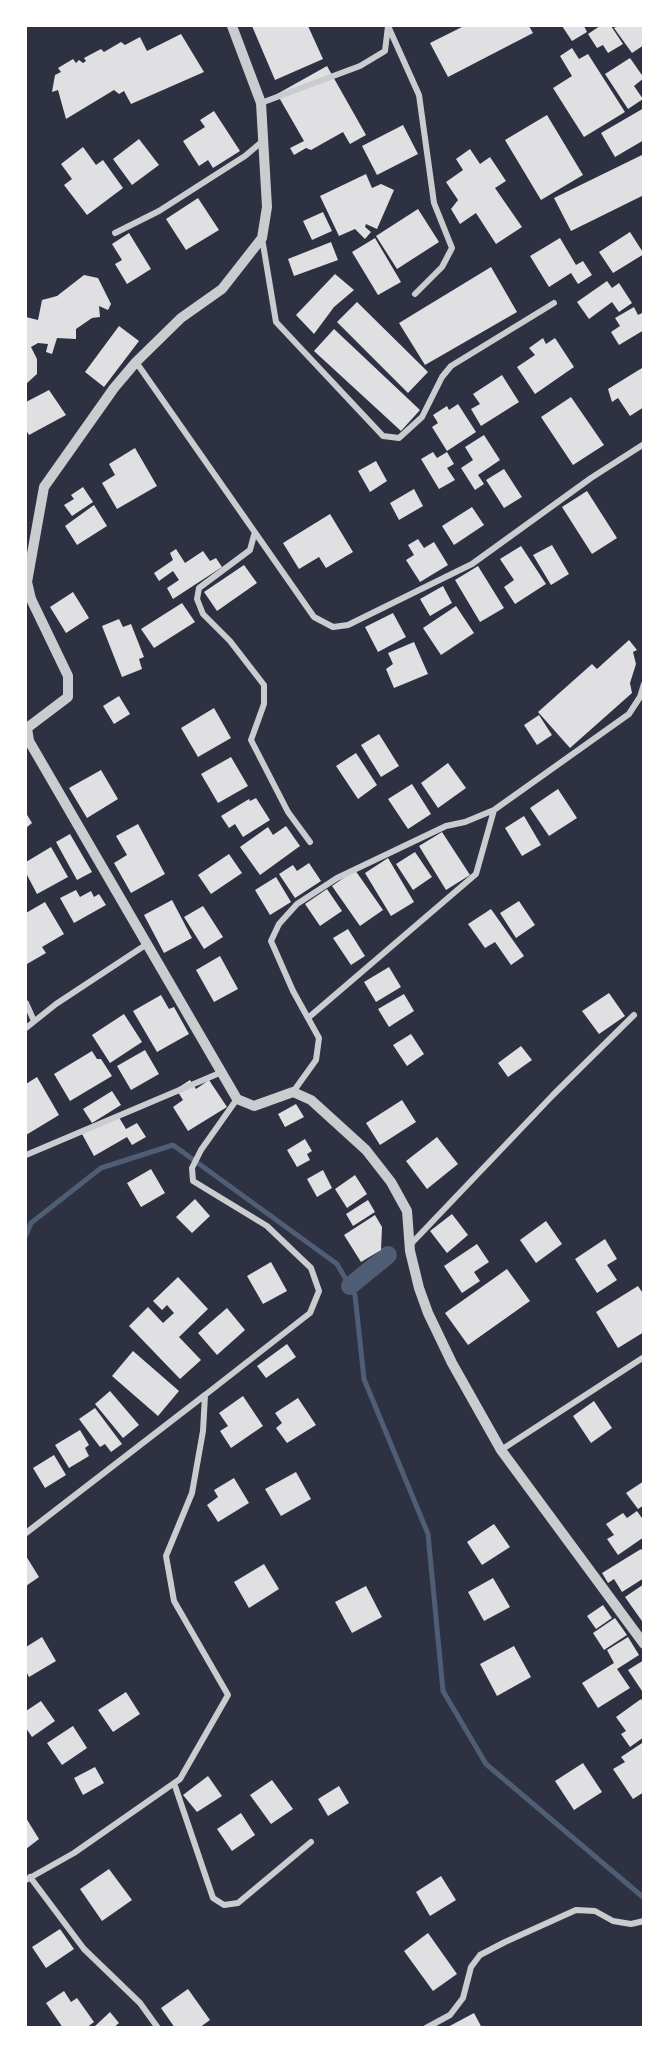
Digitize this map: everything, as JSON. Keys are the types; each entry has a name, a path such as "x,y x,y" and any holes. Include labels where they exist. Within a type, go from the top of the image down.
{"street":[{"path":"232,26 261,103 267,207 262,238 276,322 383,436 399,438 422,417 442,377 451,366 554,303"},
{"path":"261,103 360,66 385,51 388,26"},
{"path":"388,26 419,95 434,203 452,248 442,267 415,294"},
{"path":"114,233 188,193 217,171 245,156 264,140"},
{"path":"262,238 222,289 181,318 136,362 114,388 44,487 26,582 31,599 68,676 68,697 27,728 28,741 237,1099 255,1106 293,1092 308,1074 320,1047 320,1038 292,991 272,941 279,924 297,904 338,878 446,826 465,822 494,810 629,714 640,697 644,684"},
{"path":"136,362 314,617 333,627 348,625 472,564 582,484 644,444"},
{"path":"254,534 250,550 199,588 197,599 203,614 230,641 264,685 264,704 251,740 288,812 310,842"},
{"path":"308,1018 476,874 494,810"},
{"path":"26,1028 56,1004 147,944"},
{"path":"26,1003 34,1021"},
{"path":"409,1245 553,1095 634,1015"},
{"path":"26,1155 222,1072"},
{"path":"293,1092 311,1101 379,1164 407,1211 409,1245 419,1288 439,1339 501,1449 644,1644"},
{"path":"26,1533 310,1313 319,1291 311,1268 267,1226 193,1181 192,1168 201,1150 237,1099"},
{"path":"501,1449 644,1358"},
{"path":"158,2028 140,2003 84,1949 28,1879 74,1853 180,1779 228,1695 174,1601 166,1556 192,1493 203,1431 206,1395"},
{"path":"174,1783 213,1898 224,1905 238,1903 311,1842"},
{"path":"426,2028 450,2015 463,1998 471,1967 480,1955 505,1942 576,1910 595,1911 613,1921 631,1924 644,1921"}],"building":[{"path":"252,26 308,26 323,59 275,80"},
{"path":"464,26 529,26 533,33 448,77 430,43"},
{"path":"562,26 584,26 587,32 572,41"},
{"path":"600,26 611,26 623,44 608,53 603,45 597,48 588,34"},
{"path":"644,26 644,45 632,53 614,28"},
{"path":"181,34 204,72 131,104 124,91 119,94 114,90 66,119 58,90 52,92 55,75 61,72 58,68 73,59 76,63 79,60 83,63 86,61 84,58 101,49 104,52 121,42 125,45 140,37 147,51"},
{"path":"572,48 579,59 588,54 625,112 584,137 553,88 572,76 560,56"},
{"path":"630,58 644,78 634,86 643,99 628,109 605,74"},
{"path":"327,66 366,135 350,144 343,132 311,150 306,148 294,155 290,148 304,141 277,94"},
{"path":"644,108 644,140 615,157 601,133"},
{"path":"214,111 240,151 213,168 208,160 199,166 183,141 205,127 200,120"},
{"path":"547,115 583,175 541,200 505,140"},
{"path":"403,125 418,154 377,175 362,146"},
{"path":"139,139 159,165 132,185 113,159"},
{"path":"83,147 96,165 103,160 123,188 87,215 64,185 72,179 61,164"},
{"path":"470,149 480,164 490,157 506,181 495,188 522,227 496,244 476,213 460,224 451,209 458,200 446,182 463,170 456,159"},
{"path":"644,154 644,195 571,231 554,198"},
{"path":"366,174 372,188 381,184 394,190 377,229 366,224 365,227 371,232 365,239 355,229 339,236 320,196"},
{"path":"198,198 219,230 186,250 166,219"},
{"path":"418,209 439,242 397,269 376,236"},
{"path":"323,212 332,231 312,240 303,221"},
{"path":"630,232 644,254 613,273 599,252"},
{"path":"129,233 151,269 127,284 115,264 122,260 112,244"},
{"path":"375,238 401,282 378,295 352,252"},
{"path":"560,238 576,265 583,261 592,275 578,284 571,273 549,287 530,256"},
{"path":"331,242 338,260 294,276 288,259"},
{"path":"491,267 517,312 425,365 399,323"},
{"path":"335,274 354,290 334,307 314,334 296,315"},
{"path":"84,275 98,278 111,304 108,310 99,306 100,317 92,318 76,329 76,339 57,338 52,354 46,352 48,344 38,343 31,347 37,359 37,374 26,384 26,317 38,320 42,300 57,296"},
{"path":"607,281 612,288 619,283 632,303 619,312 612,302 589,319 577,302"},
{"path":"357,302 428,372 408,393 337,322"},
{"path":"634,307 638,315 644,312 644,330 619,345 611,332 620,326 615,318"},
{"path":"119,326 139,341 104,387 85,372"},
{"path":"334,329 420,410 401,431 314,351"},
{"path":"543,338 546,344 555,338 574,367 535,394 517,367 535,355 529,348"},
{"path":"642,368 644,407 630,416 618,398 612,402 608,389"},
{"path":"502,375 519,402 481,426 471,409 480,404 473,394"},
{"path":"49,390 66,415 29,435 26,430 26,402"},
{"path":"571,397 604,445 573,465 541,417"},
{"path":"458,404 476,432 447,451 432,427 438,423 433,415 447,406 449,410"},
{"path":"484,435 500,460 478,475 484,484 475,490 461,468 473,460 465,447"},
{"path":"135,448 157,486 117,509 102,483 115,475 109,464"},
{"path":"433,452 437,458 447,452 454,464 447,468 455,480 439,489 421,459"},
{"path":"376,461 387,481 370,492 358,471"},
{"path":"504,469 522,497 504,508 486,480"},
{"path":"83,487 93,502 72,516 64,505 74,499 71,495"},
{"path":"414,489 423,506 399,520 390,503"},
{"path":"587,491 617,538 592,554 562,507"},
{"path":"94,505 107,526 77,545 65,526"},
{"path":"472,507 484,525 454,545 442,526"},
{"path":"330,514 353,552 326,568 319,557 299,569 283,543"},
{"path":"418,539 424,548 434,542 448,565 420,582 406,560 414,555 408,545"},
{"path":"552,545 569,574 551,585 533,555"},
{"path":"521,546 546,584 515,604 504,587 514,580 500,559"},
{"path":"176,549 185,563 203,551 210,561 216,558 222,567 173,599 167,588 179,580 173,571 159,581 154,573 173,560 170,553"},
{"path":"244,565 257,583 217,611 204,592"},
{"path":"478,566 504,608 480,622 455,580"},
{"path":"443,586 452,603 430,616 420,599"},
{"path":"73,592 89,618 66,633 50,607"},
{"path":"182,603 195,622 154,648 141,629"},
{"path":"456,606 474,633 441,655 423,628"},
{"path":"393,613 406,637 378,652 365,627"},
{"path":"119,619 123,627 131,624 144,657 139,659 142,669 122,677 102,626"},
{"path":"629,640 637,650 633,652 636,664 630,683 632,693 570,748 538,712 592,664 597,669"},
{"path":"414,642 428,674 394,688 386,669 393,664 388,653"},
{"path":"119,696 130,714 114,724 103,706"},
{"path":"214,708 231,738 198,757 181,728"},
{"path":"539,715 552,735 537,745 524,725"},
{"path":"379,734 399,766 381,777 361,745"},
{"path":"356,753 377,785 358,799 336,766"},
{"path":"231,757 248,786 218,803 201,774"},
{"path":"448,763 466,788 438,808 421,783"},
{"path":"101,770 118,799 87,818 69,788"},
{"path":"412,784 431,814 408,829 388,799"},
{"path":"558,789 577,818 549,836 530,808"},
{"path":"256,798 270,820 243,837 235,824 229,828 221,816 249,799 250,801"},
{"path":"26,813 32,823 26,828"},
{"path":"524,816 541,845 522,856 505,828"},
{"path":"138,824 165,874 131,893 114,863 127,855 116,836"},
{"path":"286,826 300,846 260,875 240,847 268,827 273,835"},
{"path":"442,832 470,875 446,890 419,846"},
{"path":"70,834 92,872 77,880 56,842"},
{"path":"51,847 68,877 37,894 26,873 26,862"},
{"path":"415,852 432,877 413,890 396,864"},
{"path":"229,854 242,873 211,894 198,875"},
{"path":"388,858 414,902 391,916 365,873"},
{"path":"309,863 321,881 295,898 279,874 293,865 297,871"},
{"path":"355,870 383,910 360,926 332,886"},
{"path":"276,877 291,902 270,915 255,890"},
{"path":"327,889 342,911 320,926 305,904"},
{"path":"76,890 80,897 91,891 94,897 99,894 106,905 74,923 60,898"},
{"path":"172,900 192,938 164,953 144,915"},
{"path":"519,901 535,925 516,938 500,913"},
{"path":"45,902 64,934 42,947 46,953 27,964 26,913"},
{"path":"203,906 223,937 204,949 184,917"},
{"path":"491,909 524,956 511,965 495,942 485,948 468,924"},
{"path":"348,929 365,956 351,965 333,938"},
{"path":"220,956 238,989 214,1002 196,970"},
{"path":"389,967 401,987 376,1002 364,982"},
{"path":"609,993 625,1016 599,1034 582,1011"},
{"path":"404,994 414,1011 389,1027 378,1009"},
{"path":"161,995 169,1009 174,1007 189,1034 157,1052 133,1011"},
{"path":"124,1014 142,1042 110,1063 92,1035"},
{"path":"411,1034 424,1054 407,1066 393,1045"},
{"path":"521,1046 532,1060 508,1077 498,1063"},
{"path":"145,1050 159,1074 131,1090 117,1066"},
{"path":"92,1051 97,1059 101,1059 112,1076 70,1101 54,1074"},
{"path":"37,1077 59,1115 26,1135 26,1084"},
{"path":"190,1080 196,1089 209,1080 227,1107 188,1131 173,1107 183,1100 176,1089"},
{"path":"112,1091 121,1105 92,1123 83,1109"},
{"path":"402,1100 416,1122 380,1145 366,1123"},
{"path":"296,1104 304,1117 285,1127 278,1114"},
{"path":"117,1114 126,1129 137,1123 146,1137 132,1145 127,1137 94,1156 82,1134"},
{"path":"437,1137 458,1164 427,1189 406,1161"},
{"path":"305,1139 312,1151 307,1154 310,1160 297,1167 287,1150"},
{"path":"151,1169 165,1193 141,1207 127,1183"},
{"path":"323,1170 332,1188 317,1197 307,1179"},
{"path":"355,1175 367,1194 347,1208 335,1189"},
{"path":"195,1199 210,1216 192,1233 176,1217"},
{"path":"368,1200 375,1212 353,1226 346,1214"},
{"path":"452,1214 468,1235 447,1253 430,1231"},
{"path":"375,1215 382,1227 381,1250 361,1262 344,1235"},
{"path":"546,1221 562,1244 536,1263 520,1240"},
{"path":"605,1239 617,1259 607,1265 617,1280 597,1293 575,1259"},
{"path":"477,1244 489,1262 474,1272 480,1281 462,1293 444,1266"},
{"path":"271,1262 287,1291 263,1304 247,1276"},
{"path":"507,1269 530,1301 468,1345 445,1313"},
{"path":"178,1277 208,1309 179,1337 201,1360 180,1379 129,1326 148,1307 163,1323 174,1313 167,1305 162,1310 153,1301"},
{"path":"638,1286 644,1295 644,1332 618,1348 596,1312"},
{"path":"227,1308 245,1330 217,1355 198,1333"},
{"path":"287,1344 296,1357 266,1378 257,1366"},
{"path":"133,1351 179,1391 158,1416 112,1376"},
{"path":"110,1391 139,1425 123,1438 95,1404"},
{"path":"243,1396 263,1426 231,1448 220,1431 228,1426 219,1413"},
{"path":"298,1398 316,1425 287,1443 276,1428 282,1423 275,1413"},
{"path":"594,1401 612,1428 591,1443 573,1416"},
{"path":"95,1408 122,1444 111,1452 105,1444 100,1447 79,1419"},
{"path":"80,1430 89,1445 85,1448 89,1456 69,1468 55,1445"},
{"path":"54,1455 66,1475 45,1488 33,1468"},
{"path":"296,1472 311,1499 281,1516 265,1489"},
{"path":"234,1478 249,1503 218,1522 207,1505 218,1497 214,1490"},
{"path":"644,1481 644,1505 638,1509 626,1493"},
{"path":"637,1511 644,1521 644,1537 618,1555 607,1539 614,1535 606,1524 623,1513 627,1518"},
{"path":"494,1524 510,1547 482,1565 467,1542"},
{"path":"641,1549 644,1553 644,1578 622,1592 614,1579 608,1583 602,1573"},
{"path":"26,1556 39,1577 26,1586"},
{"path":"264,1564 279,1589 249,1608 234,1582"},
{"path":"493,1578 510,1607 484,1621 468,1592"},
{"path":"644,1584 644,1624 625,1597"},
{"path":"366,1586 382,1617 352,1633 335,1602"},
{"path":"603,1605 612,1618 596,1629 587,1616"},
{"path":"615,1618 627,1635 604,1650 593,1633"},
{"path":"42,1637 56,1661 29,1677 26,1671 26,1647"},
{"path":"628,1637 639,1655 617,1669 630,1688 598,1708 582,1683 614,1663 607,1650"},
{"path":"514,1646 531,1677 497,1696 480,1664"},
{"path":"644,1660 644,1694 628,1670"},
{"path":"126,1692 140,1714 113,1732 98,1710"},
{"path":"641,1699 644,1703 644,1737 630,1747 621,1734 626,1731 616,1717"},
{"path":"41,1701 55,1721 32,1737 26,1728 26,1711"},
{"path":"73,1726 87,1748 62,1765 47,1743"},
{"path":"642,1743 644,1792 633,1799 613,1769 625,1762 621,1757"},
{"path":"583,1763 602,1792 574,1810 555,1781"},
{"path":"95,1767 104,1783 83,1795 74,1778"},
{"path":"208,1776 222,1796 197,1812 183,1795"},
{"path":"272,1780 293,1809 271,1824 250,1795"},
{"path":"339,1786 349,1803 328,1816 318,1799"},
{"path":"241,1813 255,1835 232,1851 217,1829"},
{"path":"26,1818 39,1839 26,1849"},
{"path":"109,1869 132,1900 102,1921 80,1889"},
{"path":"441,1876 456,1900 430,1916 416,1892"},
{"path":"60,1929 74,1949 46,1968 32,1947"},
{"path":"428,1933 457,1974 433,1991 404,1951"},
{"path":"188,1989 210,2020 199,2028 175,2028 161,2008"},
{"path":"64,1991 71,2002 77,1998 94,2022 86,2028 63,2028 46,2003"},
{"path":"110,2012 119,2023 113,2028 93,2028"},
{"path":"474,2013 482,2028 446,2028"}],"waterway":[{"path":"26,1235 31,1223 101,1168 173,1145 337,1264 355,1295 364,1379 428,1534 443,1691 486,1764 644,1898"},
{"path":"350,1286 388,1255"}]}
